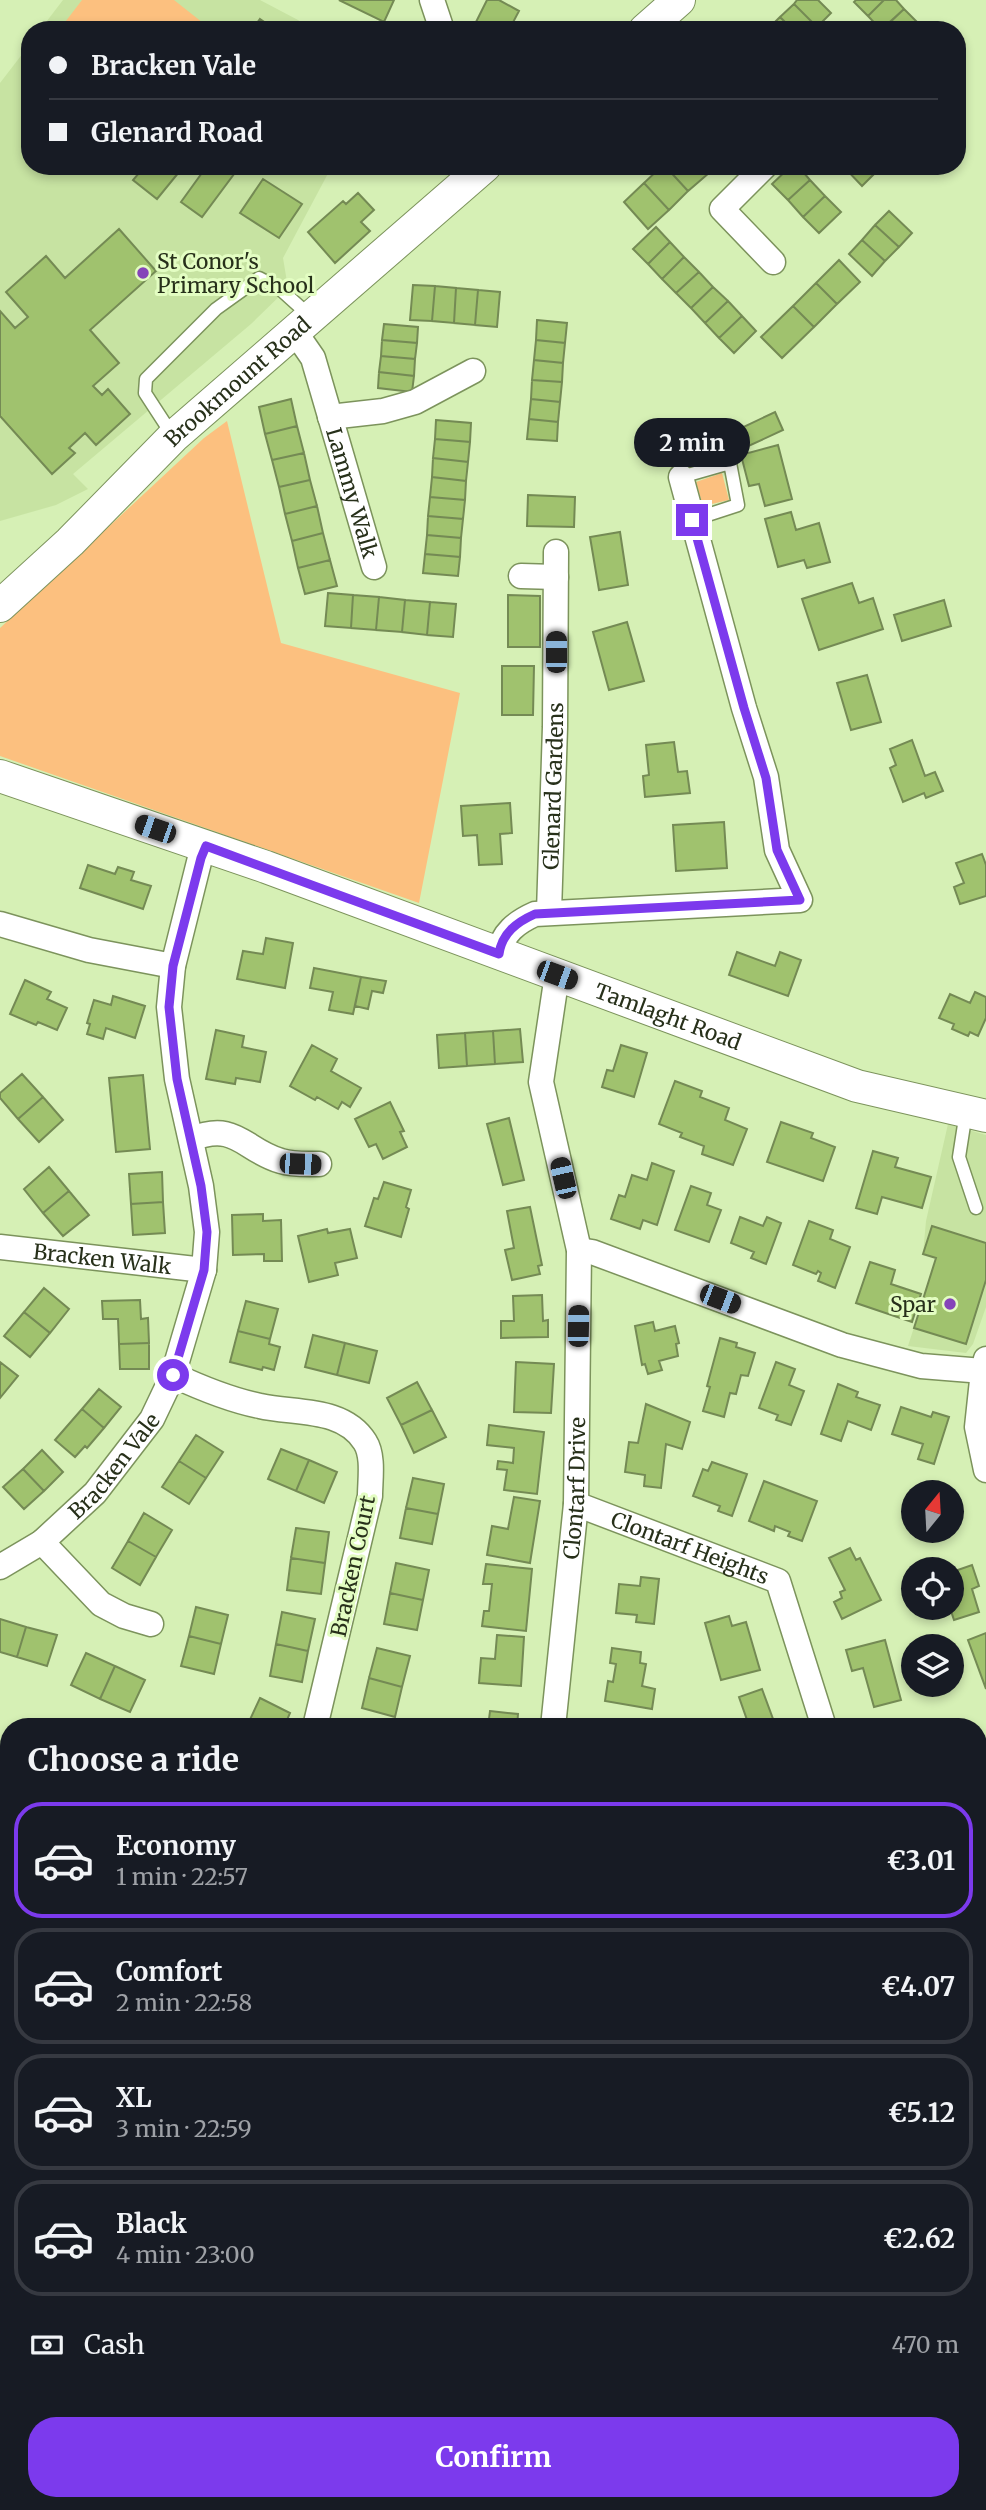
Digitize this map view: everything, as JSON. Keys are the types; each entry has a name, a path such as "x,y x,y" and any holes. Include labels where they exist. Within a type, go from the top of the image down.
{"street":[{"path":"432,0 439,21"},
{"name":"Brookmount Road","path":"0,606 70,542 173,437 475,175"},
{"path":"756,175 722,209 773,262"},
{"name":"Lammy Walk","path":"303,325 374,566"},
{"name":"Lammy Walk","path":"330,417 383,411 415,402 473,370"},
{"path":"499,954 500,945 509,931 535,914 800,900 777,850 766,778 744,708 681,477"},
{"name":"Glenard Gardens","path":"549,912 555,727 556,552"},
{"path":"521,576 556,577"},
{"name":"Tamlaght Road","path":"0,776 206,846 857,1086 976,1114"},
{"name":"Bracken Vale","path":"0,1567 43,1542 95,1493 152,1419 173,1375 204,1270 207,1232 201,1186 177,1079 170,1019 173,966 206,846"},
{"path":"0,924 89,950 173,966"},
{"name":"Clontarf Drive","path":"554,1718 576,1504 579,1250 541,1082 557,975"},
{"path":"191,1139 215,1131 230,1135 266,1156 284,1162 319,1164"},
{"name":"Bracken Walk","path":"0,1247 204,1270"},
{"path":"579,1250 592,1252 842,1345 921,1366 984,1365 977,1427 986,1470"},
{"name":"Bracken Court","path":"173,1375 222,1396 262,1407 332,1417 352,1429 366,1443 370,1460 370,1496 318,1718"},
{"name":"Clontarf Heights","path":"576,1504 778,1581 821,1718"},
{"path":"43,1542 101,1604 124,1616 151,1624"}],"lane":[{"path":"173,437 145,393 146,379 216,309 259,278 280,289 303,325"},
{"path":"681,477 730,463 738,505 692,520"},
{"path":"976,1114 959,1157 976,1208"}],"shaded area":[{"path":"63,0 260,0 299,21 47,21"},
{"path":"82,0 174,0 201,21 66,21"},
{"name":"St Conor's Primary School","path":"21,56 21,175 327,175 283,258 288,288 251,324 73,474 88,489 56,505 0,521 0,83"},
{"path":"227,421 281,643 460,693 419,903 0,756 0,628 204,438"},
{"path":"722,473 729,500 703,506 696,482"},
{"path":"948,1124 986,1135 986,1307 973,1344 966,1353 908,1346 936,1259 923,1254 926,1221"}],"building":[{"path":"339,0 394,0 384,21"},
{"path":"487,0 499,0 519,11 514,21 476,21"},
{"path":"797,0 818,0 831,13 823,21 811,21 794,4"},
{"path":"884,0 868,16 854,2"},
{"path":"884,0 896,0 904,9 891,21 873,21 868,16"},
{"path":"794,4 811,21 784,21 780,17"},
{"path":"904,9 916,21 891,21"},
{"path":"137,175 177,175 157,199 133,180"},
{"path":"200,175 233,175 202,217 181,202"},
{"path":"652,175 673,175 688,191 669,210 644,183"},
{"path":"673,175 707,175 688,191"},
{"path":"782,175 806,175 810,180 788,200 772,184"},
{"path":"852,175 873,175 862,186"},
{"path":"263,179 302,204 279,238 240,213"},
{"path":"810,180 825,196 803,217 788,200"},
{"path":"644,183 669,210 648,229 624,202"},
{"path":"358,193 374,210 361,222 370,231 335,263 308,232 343,201 346,204"},
{"path":"825,196 841,212 819,233 803,217"},
{"path":"889,211 912,233 899,247 875,225"},
{"path":"875,225 899,247 885,261 862,240"},
{"path":"656,227 670,242 648,264 633,249"},
{"path":"119,229 156,271 90,330 119,363 93,386 102,395 108,389 130,414 96,445 85,433 69,448 75,453 52,474 0,416 0,311 15,328 28,317 6,292 46,256 65,278"},
{"path":"862,240 885,261 872,276 849,254"},
{"path":"670,242 684,257 662,279 648,264"},
{"path":"684,257 699,272 676,293 662,279"},
{"path":"839,260 860,282 837,304 816,283"},
{"path":"699,272 713,287 691,308 676,293"},
{"path":"816,283 837,304 814,327 793,306"},
{"path":"413,285 435,286 432,321 410,320"},
{"path":"435,286 456,288 454,323 432,321"},
{"path":"713,287 728,301 705,323 691,308"},
{"path":"456,288 478,290 475,325 454,323"},
{"path":"478,290 500,292 497,327 475,325"},
{"path":"728,301 742,316 719,338 705,323"},
{"path":"793,306 814,327 782,358 761,337"},
{"path":"742,316 756,331 734,353 719,338"},
{"path":"537,320 567,323 565,343 536,340"},
{"path":"384,324 418,327 417,343 382,340"},
{"path":"382,340 417,343 415,359 381,356"},
{"path":"536,340 565,343 563,363 534,360"},
{"path":"381,356 415,359 414,376 379,372"},
{"path":"534,360 563,363 562,382 532,380"},
{"path":"379,372 414,376 412,392 378,388"},
{"path":"532,380 562,382 560,402 531,399"},
{"path":"291,399 297,426 265,434 259,407"},
{"path":"531,399 560,402 558,422 529,419"},
{"path":"775,412 783,430 742,449 733,432"},
{"path":"529,419 558,422 557,441 527,439"},
{"path":"436,420 471,423 470,442 435,439"},
{"path":"297,426 304,453 272,460 265,434"},
{"path":"435,439 470,442 468,462 433,458"},
{"path":"778,445 792,499 765,506 759,484 749,486 741,455"},
{"path":"304,453 310,480 279,487 272,460"},
{"path":"433,458 468,462 466,481 432,477"},
{"path":"432,477 466,481 465,500 430,497"},
{"path":"310,480 317,506 285,514 279,487"},
{"path":"528,495 575,497 574,527 527,526"},
{"path":"430,497 465,500 463,519 428,516"},
{"path":"317,506 323,533 292,541 285,514"},
{"path":"791,512 796,530 819,523 830,562 807,568 804,560 778,567 765,519"},
{"path":"428,516 463,519 461,538 427,535"},
{"path":"620,532 628,585 599,590 590,537"},
{"path":"323,533 330,560 298,568 292,541"},
{"path":"427,535 461,538 460,557 425,554"},
{"path":"425,554 460,557 458,576 423,573"},
{"path":"330,560 337,586 305,594 298,568"},
{"path":"852,583 859,603 873,598 883,629 819,650 802,599"},
{"path":"328,593 353,595 351,628 325,626"},
{"path":"353,595 379,597 376,630 351,628"},
{"path":"508,595 540,596 540,647 508,647"},
{"path":"379,597 405,600 402,632 376,630"},
{"path":"405,600 430,602 427,635 402,632"},
{"path":"944,600 951,626 902,641 894,615"},
{"path":"430,602 456,604 453,637 427,635"},
{"path":"627,622 644,681 609,690 593,632"},
{"path":"502,666 534,666 533,715 502,715"},
{"path":"867,675 881,722 851,730 837,683"},
{"path":"912,740 925,776 935,772 943,791 926,798 924,793 903,802 890,768 896,765 890,749"},
{"path":"674,742 678,772 687,771 690,793 645,797 643,776 649,775 646,745"},
{"path":"510,803 512,833 500,834 502,864 479,865 477,835 463,836 461,806"},
{"path":"724,822 727,868 676,871 673,825"},
{"path":"982,854 986,865 986,896 960,904 954,887 964,883 956,863"},
{"path":"88,865 115,874 118,867 134,872 131,880 151,886 143,909 80,888"},
{"path":"266,938 293,943 285,988 237,979 243,951 263,954"},
{"path":"737,952 775,966 780,952 801,960 788,996 729,975"},
{"path":"314,968 361,977 353,1014 329,1010 333,992 310,988"},
{"path":"361,977 386,981 383,993 372,991 368,1009 355,1006"},
{"path":"25,980 51,992 47,999 67,1008 57,1030 10,1014"},
{"path":"975,992 986,997 986,1018 978,1036 970,1032 968,1036 952,1029 954,1024 939,1018 950,994 970,1003"},
{"path":"113,996 145,1006 135,1038 106,1028 103,1039 87,1034 90,1024 87,1023 94,1000 111,1005"},
{"path":"520,1029 523,1062 495,1064 493,1031"},
{"path":"216,1030 244,1036 242,1047 266,1052 260,1082 236,1078 235,1084 206,1079"},
{"path":"493,1031 495,1064 467,1066 465,1033"},
{"path":"465,1033 467,1066 439,1068 437,1035"},
{"path":"312,1045 337,1059 331,1071 361,1088 350,1107 342,1102 338,1109 290,1086"},
{"path":"621,1045 647,1053 634,1097 602,1087 607,1070 613,1071"},
{"path":"22,1074 43,1097 18,1119 0,1098 0,1093"},
{"path":"143,1075 150,1149 116,1152 109,1078"},
{"path":"675,1081 702,1091 700,1097 729,1108 725,1120 747,1129 733,1165 702,1154 704,1146 680,1137 682,1133 659,1124"},
{"path":"43,1097 63,1120 39,1142 18,1119"},
{"path":"390,1102 404,1131 400,1132 407,1147 383,1159 376,1144 369,1147 355,1119"},
{"path":"509,1118 524,1180 503,1185 487,1124"},
{"path":"781,1122 813,1133 811,1138 835,1147 823,1181 767,1162"},
{"path":"873,1151 898,1158 895,1167 931,1177 922,1208 882,1197 877,1214 856,1208"},
{"path":"652,1163 674,1171 657,1225 643,1220 640,1229 611,1219 619,1195 625,1197 632,1175 647,1180"},
{"path":"49,1167 69,1191 43,1213 24,1189"},
{"path":"162,1172 163,1202 131,1204 129,1174"},
{"path":"384,1182 411,1190 401,1237 365,1226 374,1198 378,1199"},
{"path":"691,1186 711,1193 707,1205 721,1210 709,1242 675,1230"},
{"path":"69,1191 89,1215 63,1236 43,1213"},
{"path":"163,1202 165,1233 133,1235 131,1204"},
{"path":"530,1207 542,1265 538,1266 540,1274 512,1280 505,1250 514,1248 507,1211"},
{"path":"263,1214 263,1221 281,1220 282,1261 264,1261 264,1254 233,1255 232,1215"},
{"path":"740,1217 763,1226 767,1217 781,1223 766,1264 751,1258 754,1252 731,1243"},
{"path":"809,1221 833,1230 830,1239 850,1247 835,1288 818,1281 821,1273 818,1271 816,1274 793,1265"},
{"name":"Spar","path":"932,1226 986,1243 986,1280 966,1344 914,1328 936,1258 923,1254"},
{"path":"327,1229 328,1233 350,1229 357,1258 335,1263 338,1275 309,1282 298,1236"},
{"path":"870,1262 895,1270 891,1284 921,1294 912,1322 856,1303"},
{"path":"44,1288 69,1309 50,1333 24,1312"},
{"path":"542,1295 543,1321 548,1320 548,1337 501,1338 501,1321 514,1321 513,1296"},
{"path":"140,1300 141,1319 148,1318 149,1343 119,1344 118,1319 103,1319 102,1301"},
{"path":"246,1301 278,1309 270,1339 238,1331"},
{"path":"24,1312 50,1333 30,1357 4,1336"},
{"path":"653,1322 655,1331 675,1326 679,1343 676,1344 678,1356 659,1361 662,1370 648,1374 645,1364 642,1365 635,1326"},
{"path":"238,1331 270,1339 269,1344 280,1347 274,1370 263,1367 262,1370 230,1362"},
{"path":"313,1335 345,1343 337,1375 305,1367"},
{"path":"720,1338 737,1343 736,1347 755,1353 748,1376 741,1375 736,1394 730,1393 724,1417 703,1411"},
{"path":"149,1343 149,1369 120,1369 119,1344"},
{"path":"345,1343 377,1351 369,1383 337,1375"},
{"path":"0,1362 18,1376 0,1398"},
{"path":"516,1362 554,1364 551,1413 514,1412"},
{"path":"776,1362 795,1369 789,1385 804,1391 791,1425 776,1420 778,1415 759,1408"},
{"path":"417,1382 432,1410 401,1425 387,1398"},
{"path":"838,1384 858,1392 856,1397 880,1405 871,1430 848,1421 841,1441 821,1434"},
{"path":"99,1389 121,1407 104,1428 82,1409"},
{"path":"646,1404 690,1422 682,1449 666,1444 661,1488 644,1486 645,1475 625,1472 629,1442 638,1443"},
{"path":"901,1407 931,1417 933,1412 949,1417 934,1464 918,1459 923,1444 892,1434"},
{"path":"82,1409 104,1428 87,1448 85,1446 75,1457 55,1440"},
{"path":"432,1410 446,1437 414,1453 401,1425"},
{"path":"489,1425 544,1432 537,1494 504,1490 507,1470 497,1469 498,1461 513,1463 514,1448 487,1445"},
{"path":"196,1435 223,1452 206,1478 179,1461"},
{"path":"281,1449 309,1460 296,1491 268,1479"},
{"path":"42,1450 63,1472 44,1491 23,1469"},
{"path":"309,1460 337,1472 324,1503 296,1491"},
{"path":"179,1461 206,1478 189,1504 162,1487"},
{"path":"712,1462 747,1474 732,1516 718,1511 720,1506 693,1496 703,1469 708,1471"},
{"path":"23,1469 44,1491 24,1509 3,1487"},
{"path":"413,1478 444,1484 438,1514 406,1508"},
{"path":"764,1481 817,1501 802,1541 788,1536 790,1532 775,1526 774,1531 749,1521"},
{"path":"514,1497 540,1501 530,1563 487,1555 492,1526 508,1529"},
{"path":"406,1508 438,1514 432,1544 400,1538"},
{"path":"144,1513 172,1530 156,1557 128,1541"},
{"path":"296,1528 329,1532 325,1563 291,1558"},
{"path":"128,1541 156,1557 140,1585 112,1568"},
{"path":"850,1548 856,1560 860,1558 881,1600 842,1619 834,1602 842,1598 840,1592 845,1590 829,1558"},
{"path":"291,1558 325,1563 321,1594 287,1590"},
{"path":"396,1563 429,1570 423,1600 390,1593"},
{"path":"486,1564 532,1569 526,1631 482,1626 484,1611 489,1611 492,1584 483,1584"},
{"path":"972,1565 979,1586 972,1589 979,1612 964,1617 964,1568"},
{"path":"641,1577 659,1579 654,1624 636,1622 637,1615 616,1613 619,1584 640,1586"},
{"path":"390,1593 423,1600 417,1630 384,1624"},
{"path":"196,1607 228,1615 221,1644 189,1636"},
{"path":"282,1612 315,1619 308,1651 276,1644"},
{"path":"729,1616 732,1626 746,1622 760,1670 721,1680 705,1623"},
{"path":"0,1619 26,1627 17,1657 0,1652"},
{"path":"26,1627 57,1635 47,1666 17,1657"},
{"path":"986,1633 986,1689 968,1640"},
{"path":"497,1635 524,1637 521,1686 479,1683 481,1658 495,1659"},
{"path":"189,1636 221,1644 214,1674 181,1666"},
{"path":"885,1640 901,1700 874,1707 863,1668 852,1671 846,1650"},
{"path":"276,1644 308,1651 302,1682 270,1676"},
{"path":"377,1648 410,1656 402,1687 369,1678"},
{"path":"612,1648 641,1652 640,1663 646,1664 642,1686 655,1689 652,1709 605,1701 608,1681 613,1682 616,1664 610,1663"},
{"path":"86,1653 115,1666 100,1699 71,1685"},
{"path":"115,1666 145,1680 130,1712 100,1699"},
{"path":"369,1678 402,1687 395,1717 362,1708"},
{"path":"762,1689 773,1718 746,1718 739,1697"},
{"path":"260,1698 290,1713 288,1718 251,1718"},
{"path":"490,1711 518,1714 518,1718 489,1718"}],"place":[{"name":"St Conor's Primary School","path":"143,273"},
{"name":"Spar","path":"950,1304"}],"route":[{"path":"173,1375 204,1270 207,1232 201,1186 177,1079 169,1007 176,950 206,846 499,954 500,945 509,931 535,914 800,900 777,850 766,778 692,520"}]}
